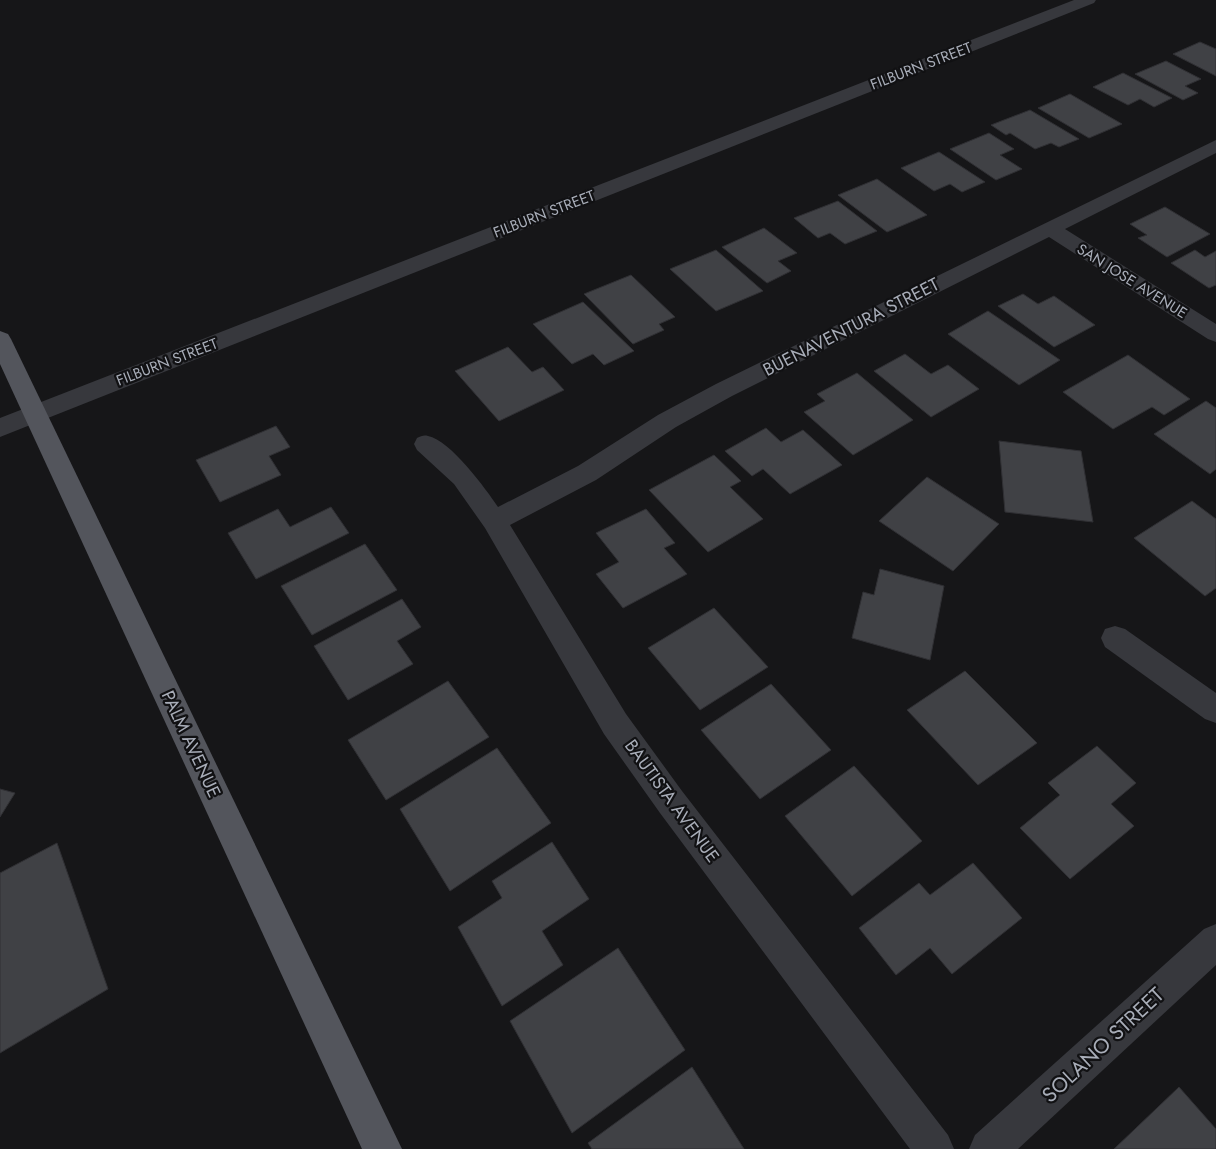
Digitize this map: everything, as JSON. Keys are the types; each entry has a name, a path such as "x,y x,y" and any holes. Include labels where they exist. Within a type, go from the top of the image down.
{"main road":[{"name":"PALM AVENUE","path":"0,338 382,1149"}],"street":[{"name":"FILBURN STREET","path":"0,428 1088,0"},
{"name":"BUENAVENTURA STREET","path":"494,521 587,473 668,421 724,390 1216,146"},
{"name":"SAN JOSE AVENUE","path":"1049,228 1216,334"},
{"name":"BAUTISTA AVENUE","path":"426,444 463,477 494,521 615,724 671,802 934,1149"},
{"path":"1115,638 1216,710"},
{"name":"SOLANO STREET","path":"989,1149 1216,941"}],"building":[{"path":"1200,42 1216,49 1216,76 1173,54"},
{"path":"1166,61 1201,79 1185,86 1198,93 1183,100 1135,74"},
{"path":"1123,73 1172,98 1154,107 1140,99 1128,105 1093,87"},
{"path":"1070,94 1122,124 1089,138 1038,108"},
{"path":"1030,110 1079,139 1059,147 1051,143 1035,149 1010,133 1006,135 991,125"},
{"path":"989,133 1014,149 1000,155 1022,169 996,180 950,149"},
{"path":"939,152 985,182 962,192 950,184 934,191 901,168"},
{"path":"877,179 927,215 887,232 838,195"},
{"path":"838,201 877,231 845,244 830,233 818,238 794,218"},
{"path":"1165,207 1210,234 1167,257 1138,238 1147,235 1130,224"},
{"path":"764,228 797,253 778,261 791,271 767,283 722,247"},
{"path":"716,250 763,291 716,311 670,269"},
{"path":"1195,250 1205,257 1216,251 1216,285 1209,288 1171,263"},
{"path":"631,275 675,317 659,324 664,330 633,344 584,294"},
{"path":"1023,294 1038,304 1054,296 1095,325 1054,347 998,306"},
{"path":"583,302 634,351 604,365 593,354 572,364 533,324"},
{"path":"988,311 1060,360 1019,385 948,334"},
{"path":"508,347 532,372 543,367 564,390 499,421 455,371"},
{"path":"905,354 931,374 948,365 979,389 931,417 874,371"},
{"path":"1128,355 1190,399 1164,415 1152,407 1113,429 1063,392"},
{"path":"857,373 913,420 853,455 804,412 825,401 817,394"},
{"path":"1206,401 1216,408 1216,469 1210,474 1154,434"},
{"path":"276,426 290,447 269,456 281,475 220,502 196,460"},
{"path":"766,428 781,442 803,430 842,465 790,494 763,469 752,476 725,451"},
{"path":"999,441 1081,451 1093,522 1005,512"},
{"path":"714,455 741,481 730,487 763,519 708,552 649,490"},
{"path":"927,477 999,524 953,571 879,521"},
{"path":"1192,501 1216,519 1216,588 1205,596 1134,538"},
{"path":"331,507 349,533 256,579 228,533 278,509 290,527"},
{"path":"646,509 675,543 664,548 687,574 623,608 596,574 619,562 596,533"},
{"path":"365,544 397,590 312,635 281,586"},
{"path":"880,569 944,586 930,660 852,638 863,592 874,595"},
{"path":"402,599 421,627 397,641 413,664 348,700 314,646"},
{"path":"714,608 768,667 700,710 648,648"},
{"path":"965,671 1037,743 978,785 907,710"},
{"path":"448,681 489,737 386,800 348,740"},
{"path":"771,684 831,750 760,799 701,730"},
{"path":"1097,746 1136,783 1111,804 1134,826 1070,879 1020,828 1060,795 1048,783"},
{"path":"497,748 551,823 450,891 400,809"},
{"path":"854,766 922,841 852,896 785,816"},
{"path":"0,789 15,793 0,817"},
{"path":"552,842 589,899 542,931 563,965 502,1006 458,927 502,898 492,881"},
{"path":"57,843 108,989 0,1053 0,873"},
{"path":"973,863 1022,918 952,974 930,948 896,975 859,928 919,883 930,895"},
{"path":"618,948 685,1050 572,1133 510,1021"},
{"path":"692,1067 744,1149 592,1149 588,1143"},
{"path":"1179,1087 1216,1129 1216,1149 1114,1149"}]}
